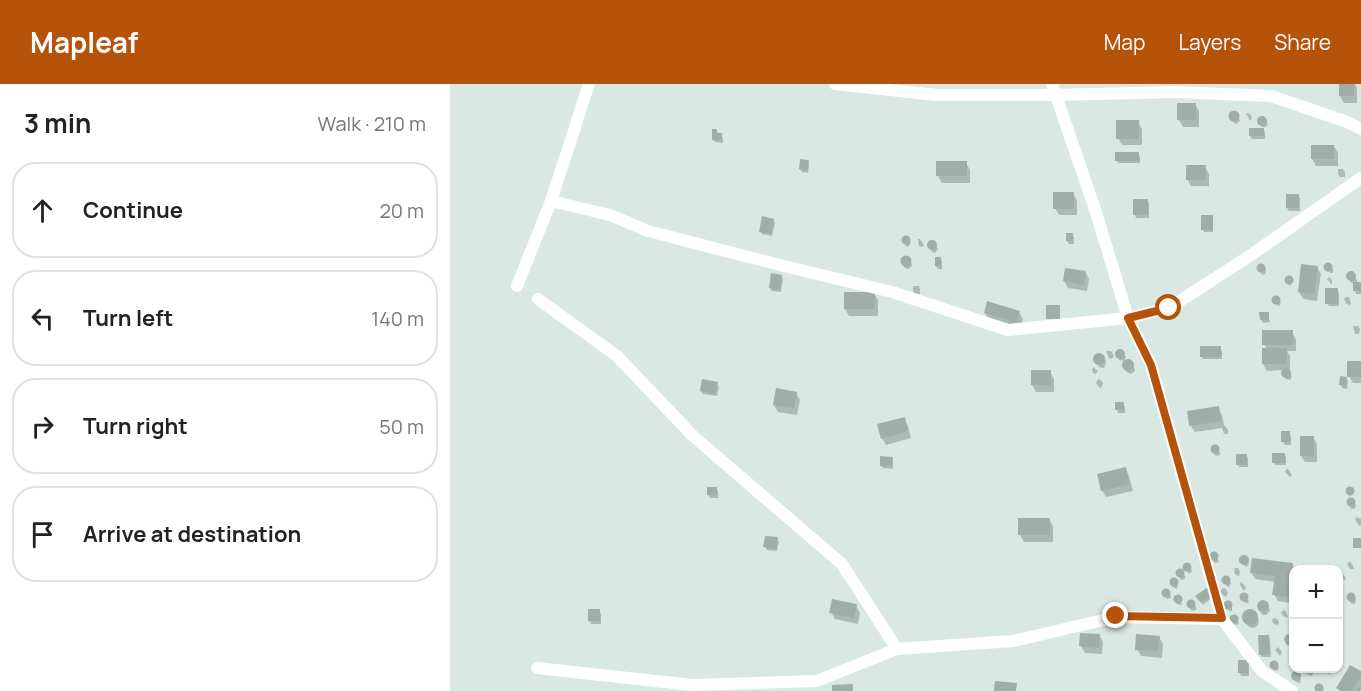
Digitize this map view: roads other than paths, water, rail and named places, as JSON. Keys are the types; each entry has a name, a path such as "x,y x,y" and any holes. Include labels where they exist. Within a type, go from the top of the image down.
{"street":[{"path":"517,286 551,201 589,84"},
{"path":"836,84 936,95 1054,89 1271,96 1361,129"},
{"path":"1054,89 1095,209 1128,318 1151,365 1222,618 1262,671 1292,691"},
{"path":"551,201 610,215 648,231 892,292 1008,330 1128,318 1169,308 1251,255 1361,178"},
{"path":"538,299 617,356 693,436 842,564 897,649"},
{"path":"537,668 692,686 818,681 897,649 1013,642 1116,616 1222,618"}]}
